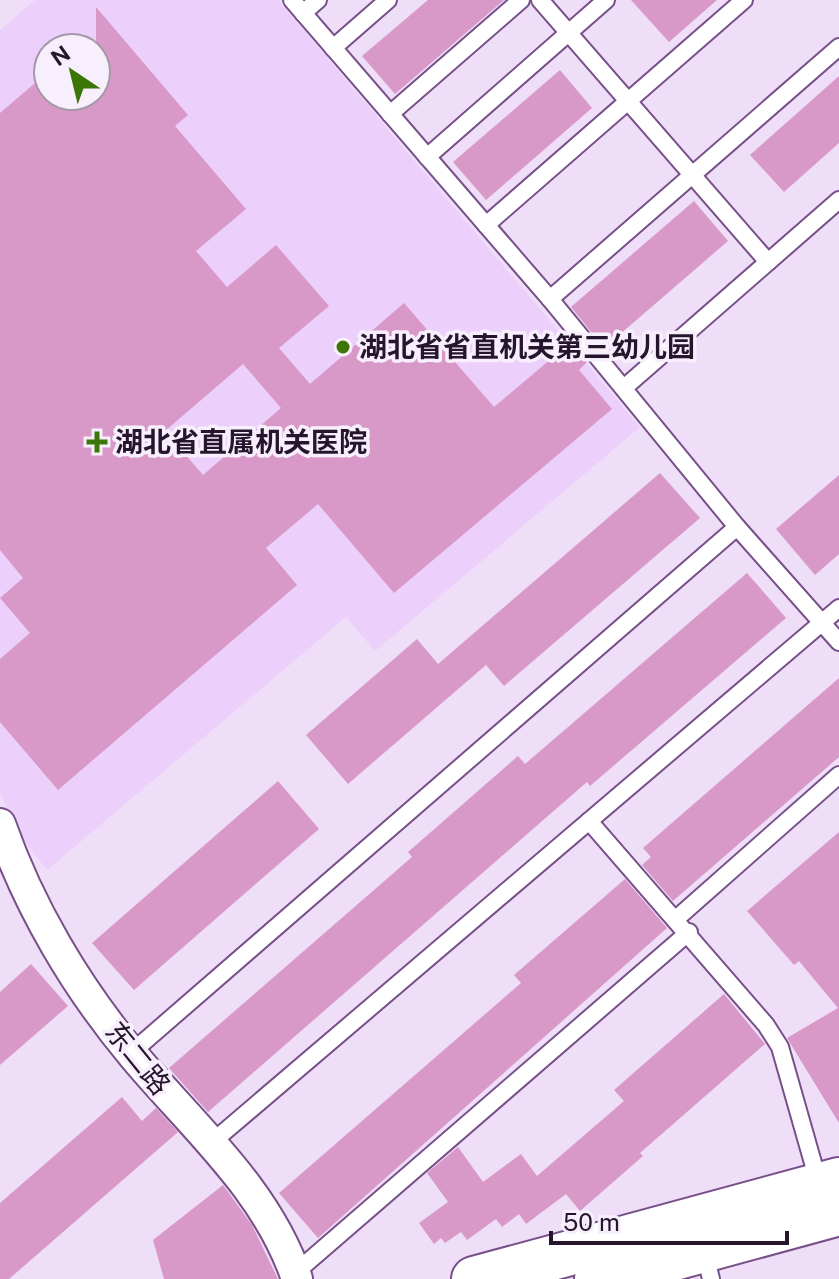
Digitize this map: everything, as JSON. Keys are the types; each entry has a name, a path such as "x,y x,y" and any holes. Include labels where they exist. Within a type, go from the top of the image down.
{"main road":[{"path":"597,1279 707,1264 832,1193"},
{"path":"474,1279 832,1193"}],"street":[{"name":"东二路","path":"0,824 42,920 131,1053 265,1209 296,1276"}],"lane":[{"path":"318,0 298,6 625,387 737,527 839,642"},
{"path":"333,48 388,0"},
{"path":"390,114 521,0"},
{"path":"540,0 768,262"},
{"path":"427,157 606,0"},
{"path":"486,225 744,0"},
{"path":"550,299 839,47"},
{"path":"625,387 839,200"},
{"path":"131,1053 737,527"},
{"path":"210,1144 839,608"},
{"path":"676,919 839,775"},
{"path":"589,821 750,1004 780,1047 832,1193"},
{"path":"296,1276 689,932"}],"shaded area":[{"name":"湖北省省直机关第三幼儿园","path":"35,0 278,0 640,427 375,651 346,617 47,870 21,837 0,793 0,30"}],"building":[{"path":"428,0 504,0 395,94 362,56"},
{"path":"631,0 717,0 669,42"},
{"path":"96,7 188,115 175,126 246,209 196,251 227,287 276,245 329,306 279,348 310,384 404,303 494,407 571,342 587,362 579,370 612,409 394,593 318,504 266,548 297,585 58,790 0,722 0,659 30,633 0,598 23,578 0,550 0,113 32,86 32,112 112,112 112,32 96,32","holes":["243,364 281,408 203,475 165,431"]},
{"path":"560,70 592,108 486,200 453,162"},
{"path":"839,76 839,143 784,192 750,155"},
{"path":"694,201 728,241 604,348 571,307"},
{"path":"660,473 700,518 504,686 486,665 348,784 306,735 417,639 438,664"},
{"path":"839,475 839,554 815,575 776,529"},
{"path":"747,573 786,618 590,786 587,782 208,1112 169,1068 412,857 408,852 518,756 525,764"},
{"path":"839,678 839,757 673,901 642,865 651,857 643,848"},
{"path":"278,781 319,829 134,990 92,943"},
{"path":"839,832 839,1123 787,1038 838,1008 799,961 794,965 747,911"},
{"path":"625,879 667,928 318,1238 279,1193 521,983 514,975"},
{"path":"31,964 68,1006 0,1065 0,992"},
{"path":"724,994 765,1044 640,1153 643,1156 580,1211 566,1194 526,1224 519,1214 502,1227 496,1219 467,1240 461,1232 445,1243 441,1238 434,1244 419,1223 448,1202 427,1173 458,1147 483,1182 521,1154 537,1176 624,1101 614,1090"},
{"path":"122,1097 142,1121 156,1108 178,1132 9,1279 0,1279 0,1203"},
{"path":"223,1185 252,1225 278,1279 164,1279 153,1240"}],"place":[{"name":"湖北省省直机关第三幼儿园","path":"343,347"},
{"name":"湖北省直属机关医院","path":"97,442"}]}
